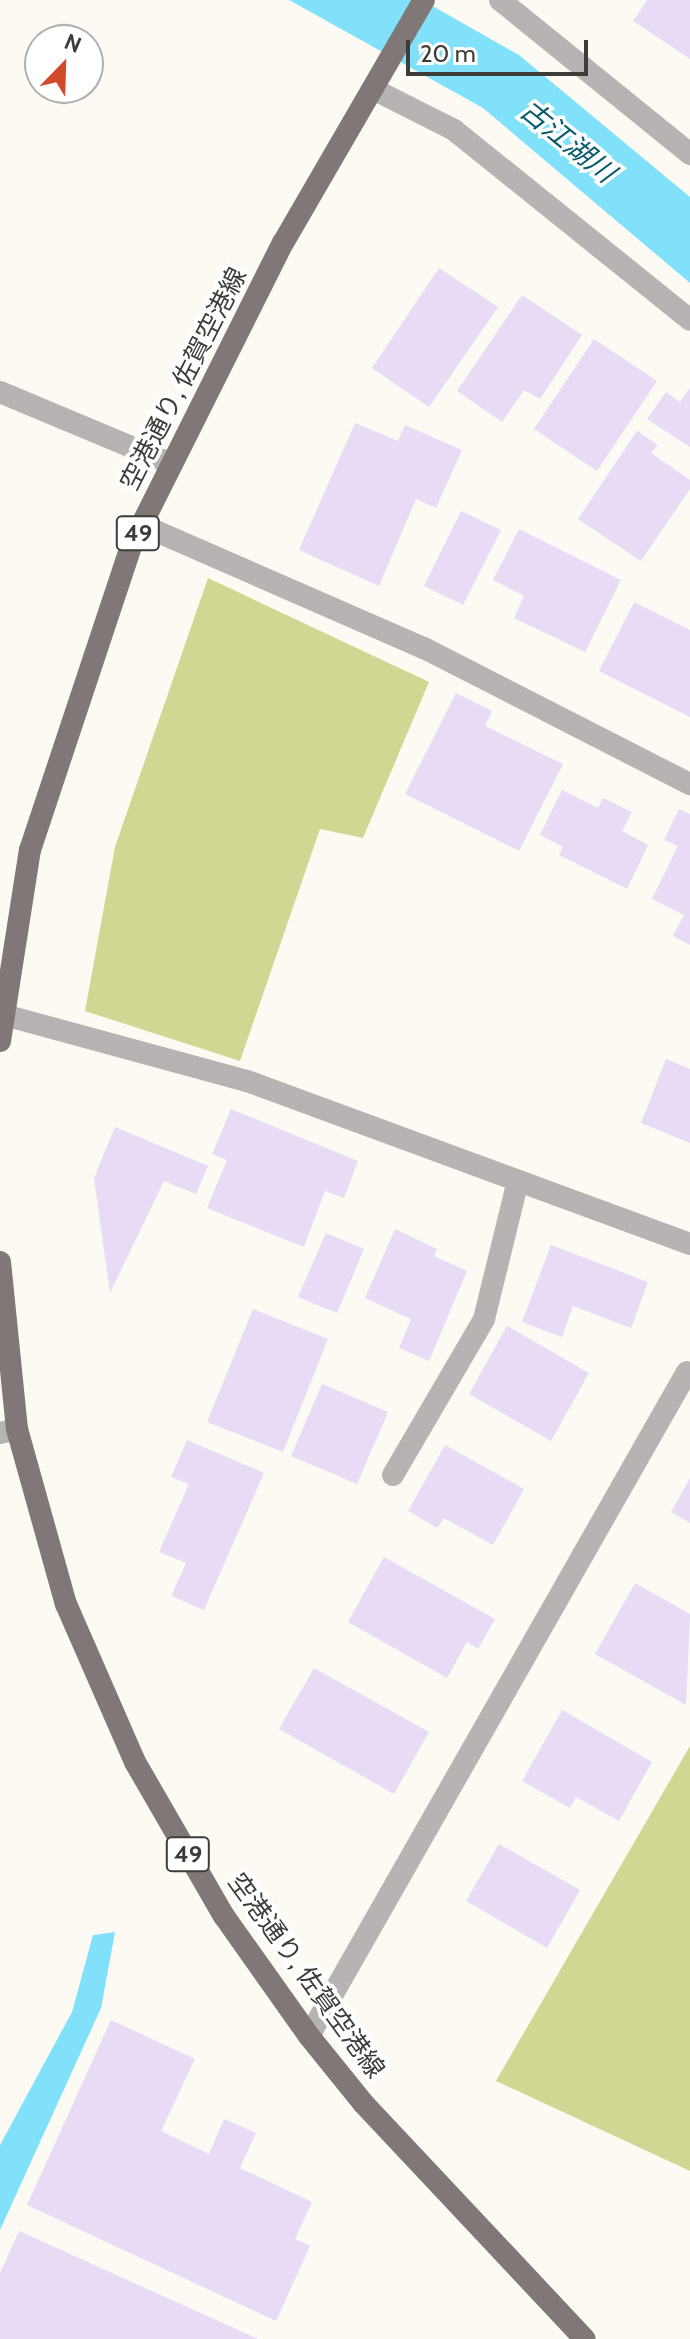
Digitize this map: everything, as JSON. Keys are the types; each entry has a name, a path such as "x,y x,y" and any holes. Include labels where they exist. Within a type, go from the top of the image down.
{"main road":[{"name":"空港通り, 佐賀空港線","path":"0,1041 30,850 142,525 283,243 424,0"},
{"name":"空港通り, 佐賀空港線","path":"0,1262 8,1431 66,1604 135,1762 224,1916 309,2036 363,2103 585,2339"}],"street":[{"path":"500,0 690,154"},
{"path":"373,89 454,130 690,320"},
{"path":"0,392 172,464"},
{"path":"142,525 424,648 690,784"},
{"path":"4,1015 247,1081 690,1244"},
{"path":"393,1475 484,1319 518,1181"},
{"path":"309,2036 687,1372"}],"green space":[{"path":"208,578 429,682 363,838 320,829 240,1061 85,1011 115,847"},
{"path":"690,1746 690,2171 496,2081"}],"water":[{"name":"古江湖川","path":"289,0 422,0 519,55 690,197 690,283 483,108"},
{"path":"115,1932 101,2008 0,2230 0,2145 72,2012 93,1935"}],"building":[{"path":"647,0 690,0 690,59 633,21"},
{"path":"439,268 498,307 429,407 372,368"},
{"path":"522,295 582,335 540,399 524,390 502,422 457,391"},
{"path":"594,339 657,381 597,471 534,429"},
{"path":"690,388 690,447 647,419 666,392 680,402"},
{"path":"355,423 398,441 405,425 462,450 436,508 416,499 379,586 299,550"},
{"path":"637,431 658,445 651,453 690,480 690,489 641,561 578,519"},
{"path":"461,511 501,530 463,605 424,586"},
{"path":"519,529 621,580 585,652 514,618 524,596 493,580"},
{"path":"634,602 690,630 690,717 599,671"},
{"path":"456,693 492,711 485,726 563,764 519,851 405,794"},
{"path":"562,790 598,808 603,798 632,812 622,831 648,845 627,889 559,855 563,847 540,835"},
{"path":"679,809 690,814 690,945 673,936 684,915 652,899 678,846 664,840"},
{"path":"666,1059 690,1069 690,1143 641,1123"},
{"path":"231,1109 358,1161 344,1198 325,1191 304,1247 207,1208 227,1160 212,1154"},
{"path":"115,1127 208,1166 196,1194 164,1181 110,1293 94,1178"},
{"path":"395,1229 437,1249 434,1256 467,1271 429,1361 399,1348 411,1319 365,1298"},
{"path":"326,1233 364,1249 337,1313 298,1297"},
{"path":"551,1245 648,1282 631,1328 573,1306 562,1337 522,1322"},
{"path":"253,1309 328,1339 283,1452 207,1422"},
{"path":"507,1326 589,1373 551,1441 469,1394"},
{"path":"322,1384 388,1412 357,1484 291,1456"},
{"path":"187,1440 264,1473 204,1610 171,1596 186,1563 159,1552 189,1484 171,1477"},
{"path":"445,1445 524,1489 493,1545 444,1518 437,1528 408,1511"},
{"path":"690,1478 690,1523 671,1512"},
{"path":"384,1557 495,1619 478,1649 467,1642 447,1678 348,1622"},
{"path":"635,1583 690,1614 686,1705 595,1654"},
{"path":"314,1668 429,1732 394,1794 279,1729"},
{"path":"562,1710 652,1762 619,1821 576,1797 570,1808 522,1781"},
{"path":"499,1844 580,1890 547,1948 466,1901"},
{"path":"111,2020 195,2059 161,2131 209,2154 224,2119 256,2133 240,2168 312,2202 295,2239 310,2246 276,2321 27,2205"},
{"path":"19,2231 258,2339 0,2339 0,2273"}]}
